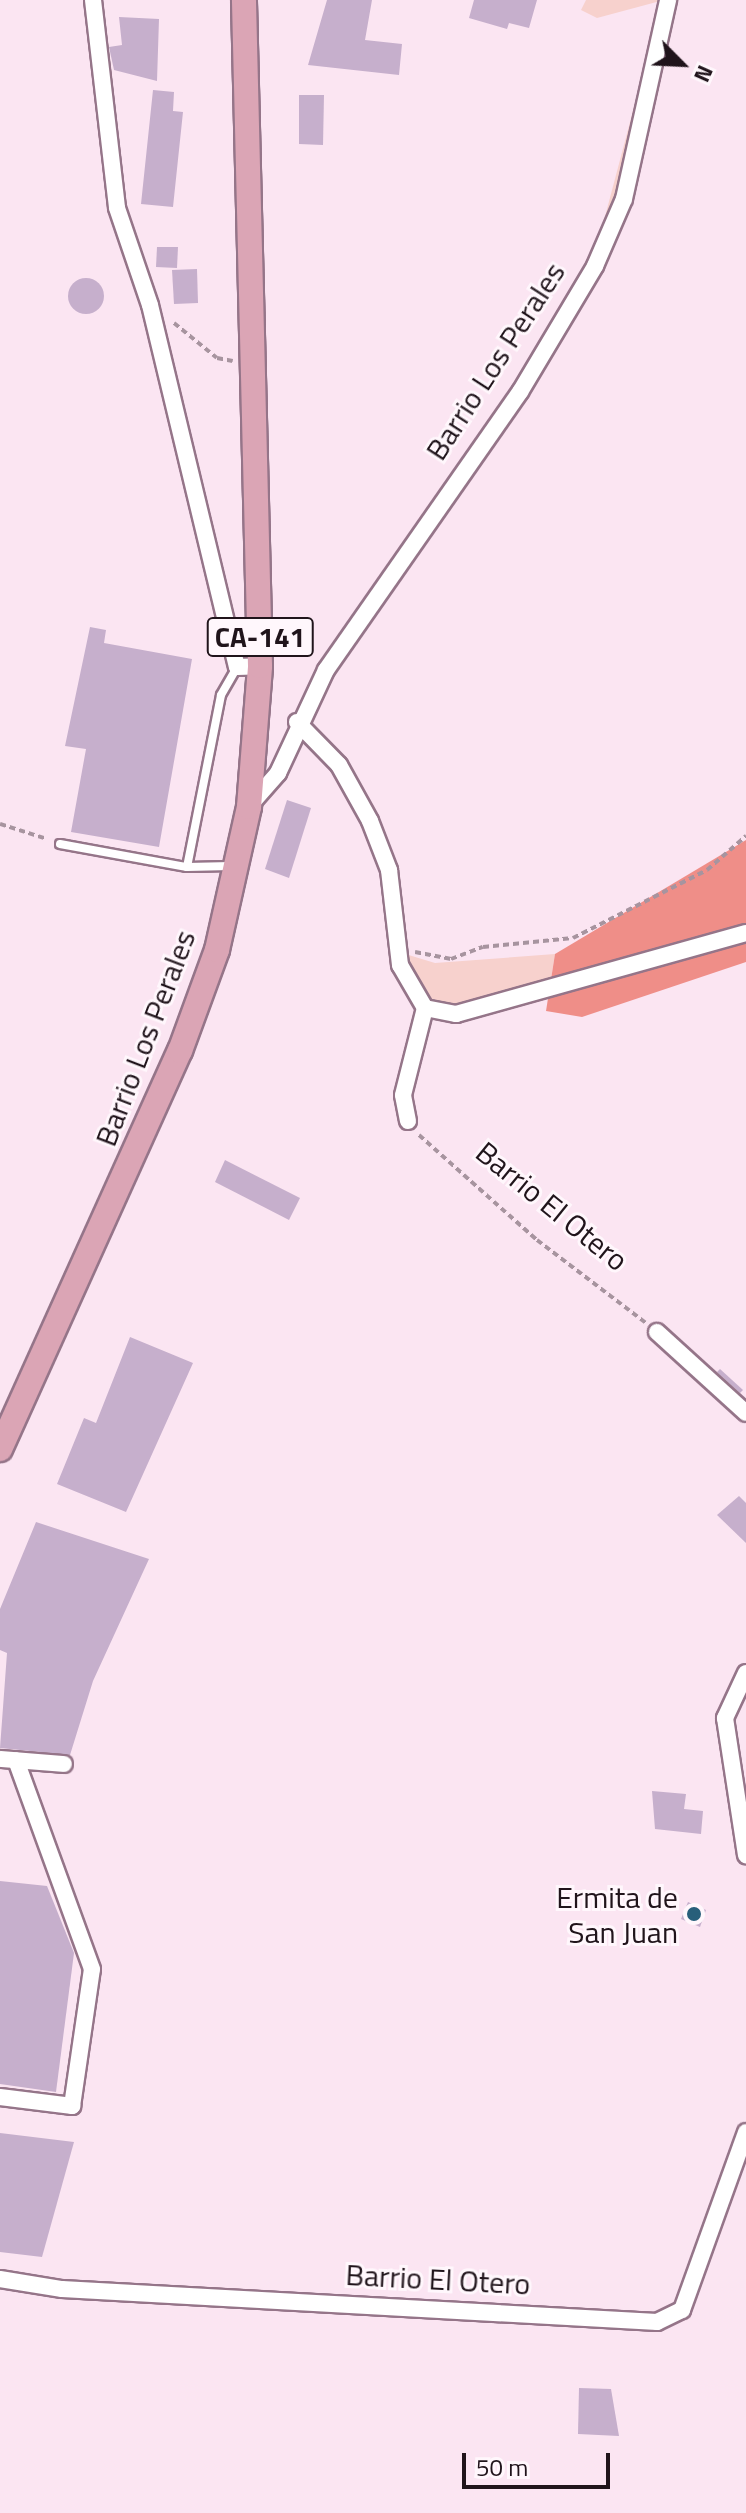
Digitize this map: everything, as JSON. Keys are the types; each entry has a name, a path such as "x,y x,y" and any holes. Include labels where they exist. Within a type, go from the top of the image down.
{"main road":[{"name":"Barrio Los Perales","path":"0,1449 186,1037 236,868 249,807 244,0"}],"street":[{"name":"Barrio Los Perales","path":"93,0 117,208 150,305 248,666"},
{"name":"Barrio Los Perales","path":"249,807 278,773 297,722 520,392 595,266 624,199 668,0"},
{"path":"297,722 339,765 370,821 389,870 396,941 414,1001 425,1008 456,1014 746,933"},
{"path":"408,1121 403,1095 425,1008"},
{"path":"657,1332 746,1413"},
{"path":"746,1673 725,1718 746,1855"},
{"path":"0,2097 72,2106 92,1969 8,1760 64,1764"},
{"name":"Barrio El Otero","path":"0,2279 62,2289 657,2322 682,2310 746,2132"}],"lane":[{"path":"187,867 221,695 248,666"},
{"path":"60,844 187,867 236,868"}],"path":[{"path":"166,316 217,358 244,368"},
{"path":"0,824 60,844"},
{"path":"396,941 451,959 483,947 573,938 707,870 746,836"},
{"name":"Barrio El Otero","path":"408,1121 537,1240 657,1332"}],"shaded area":[{"path":"586,0 664,0 597,18 581,10"},
{"path":"638,92 616,204 598,243"},
{"path":"746,840 746,962 582,1017 546,1011 555,954"},
{"path":"402,953 435,963 555,954 550,985 453,1007 425,998"}],"building":[{"path":"327,0 372,0 365,40 402,44 399,75 308,65"},
{"path":"474,0 537,0 529,28 509,23 507,29 469,18"},
{"path":"119,17 159,19 157,81 114,70 109,47 122,45"},
{"path":"153,90 174,92 173,111 183,112 173,207 141,204"},
{"path":"299,95 324,95 323,145 299,144"},
{"path":"157,247 178,247 177,268 156,267"},
{"path":"197,269 198,303 174,304 172,270"},
{"path":"86,278 98,284 104,296 98,308 86,314 74,308 68,296 74,284"},
{"path":"90,627 106,630 104,643 192,659 159,847 71,832 86,749 65,746"},
{"path":"287,800 311,808 289,878 265,869"},
{"path":"225,1160 300,1198 289,1220 215,1182"},
{"path":"130,1337 193,1363 126,1512 57,1484 84,1418 96,1423"},
{"path":"720,1369 743,1390 740,1393 717,1372"},
{"path":"739,1496 746,1503 746,1543 717,1515"},
{"path":"36,1522 149,1559 93,1681 70,1755 0,1748 7,1653 0,1650 0,1609"},
{"path":"652,1791 686,1794 684,1809 703,1811 701,1834 655,1829"},
{"path":"0,1881 47,1886 74,1953 56,2092 0,2084"},
{"name":"Ermita de San Juan","path":"688,1902 706,1910 700,1927 681,1919"},
{"path":"0,2133 74,2142 42,2257 0,2252"},
{"path":"579,2388 611,2389 619,2436 578,2434"}],"place":[{"name":"Ermita de San Juan","path":"694,1914"}]}
